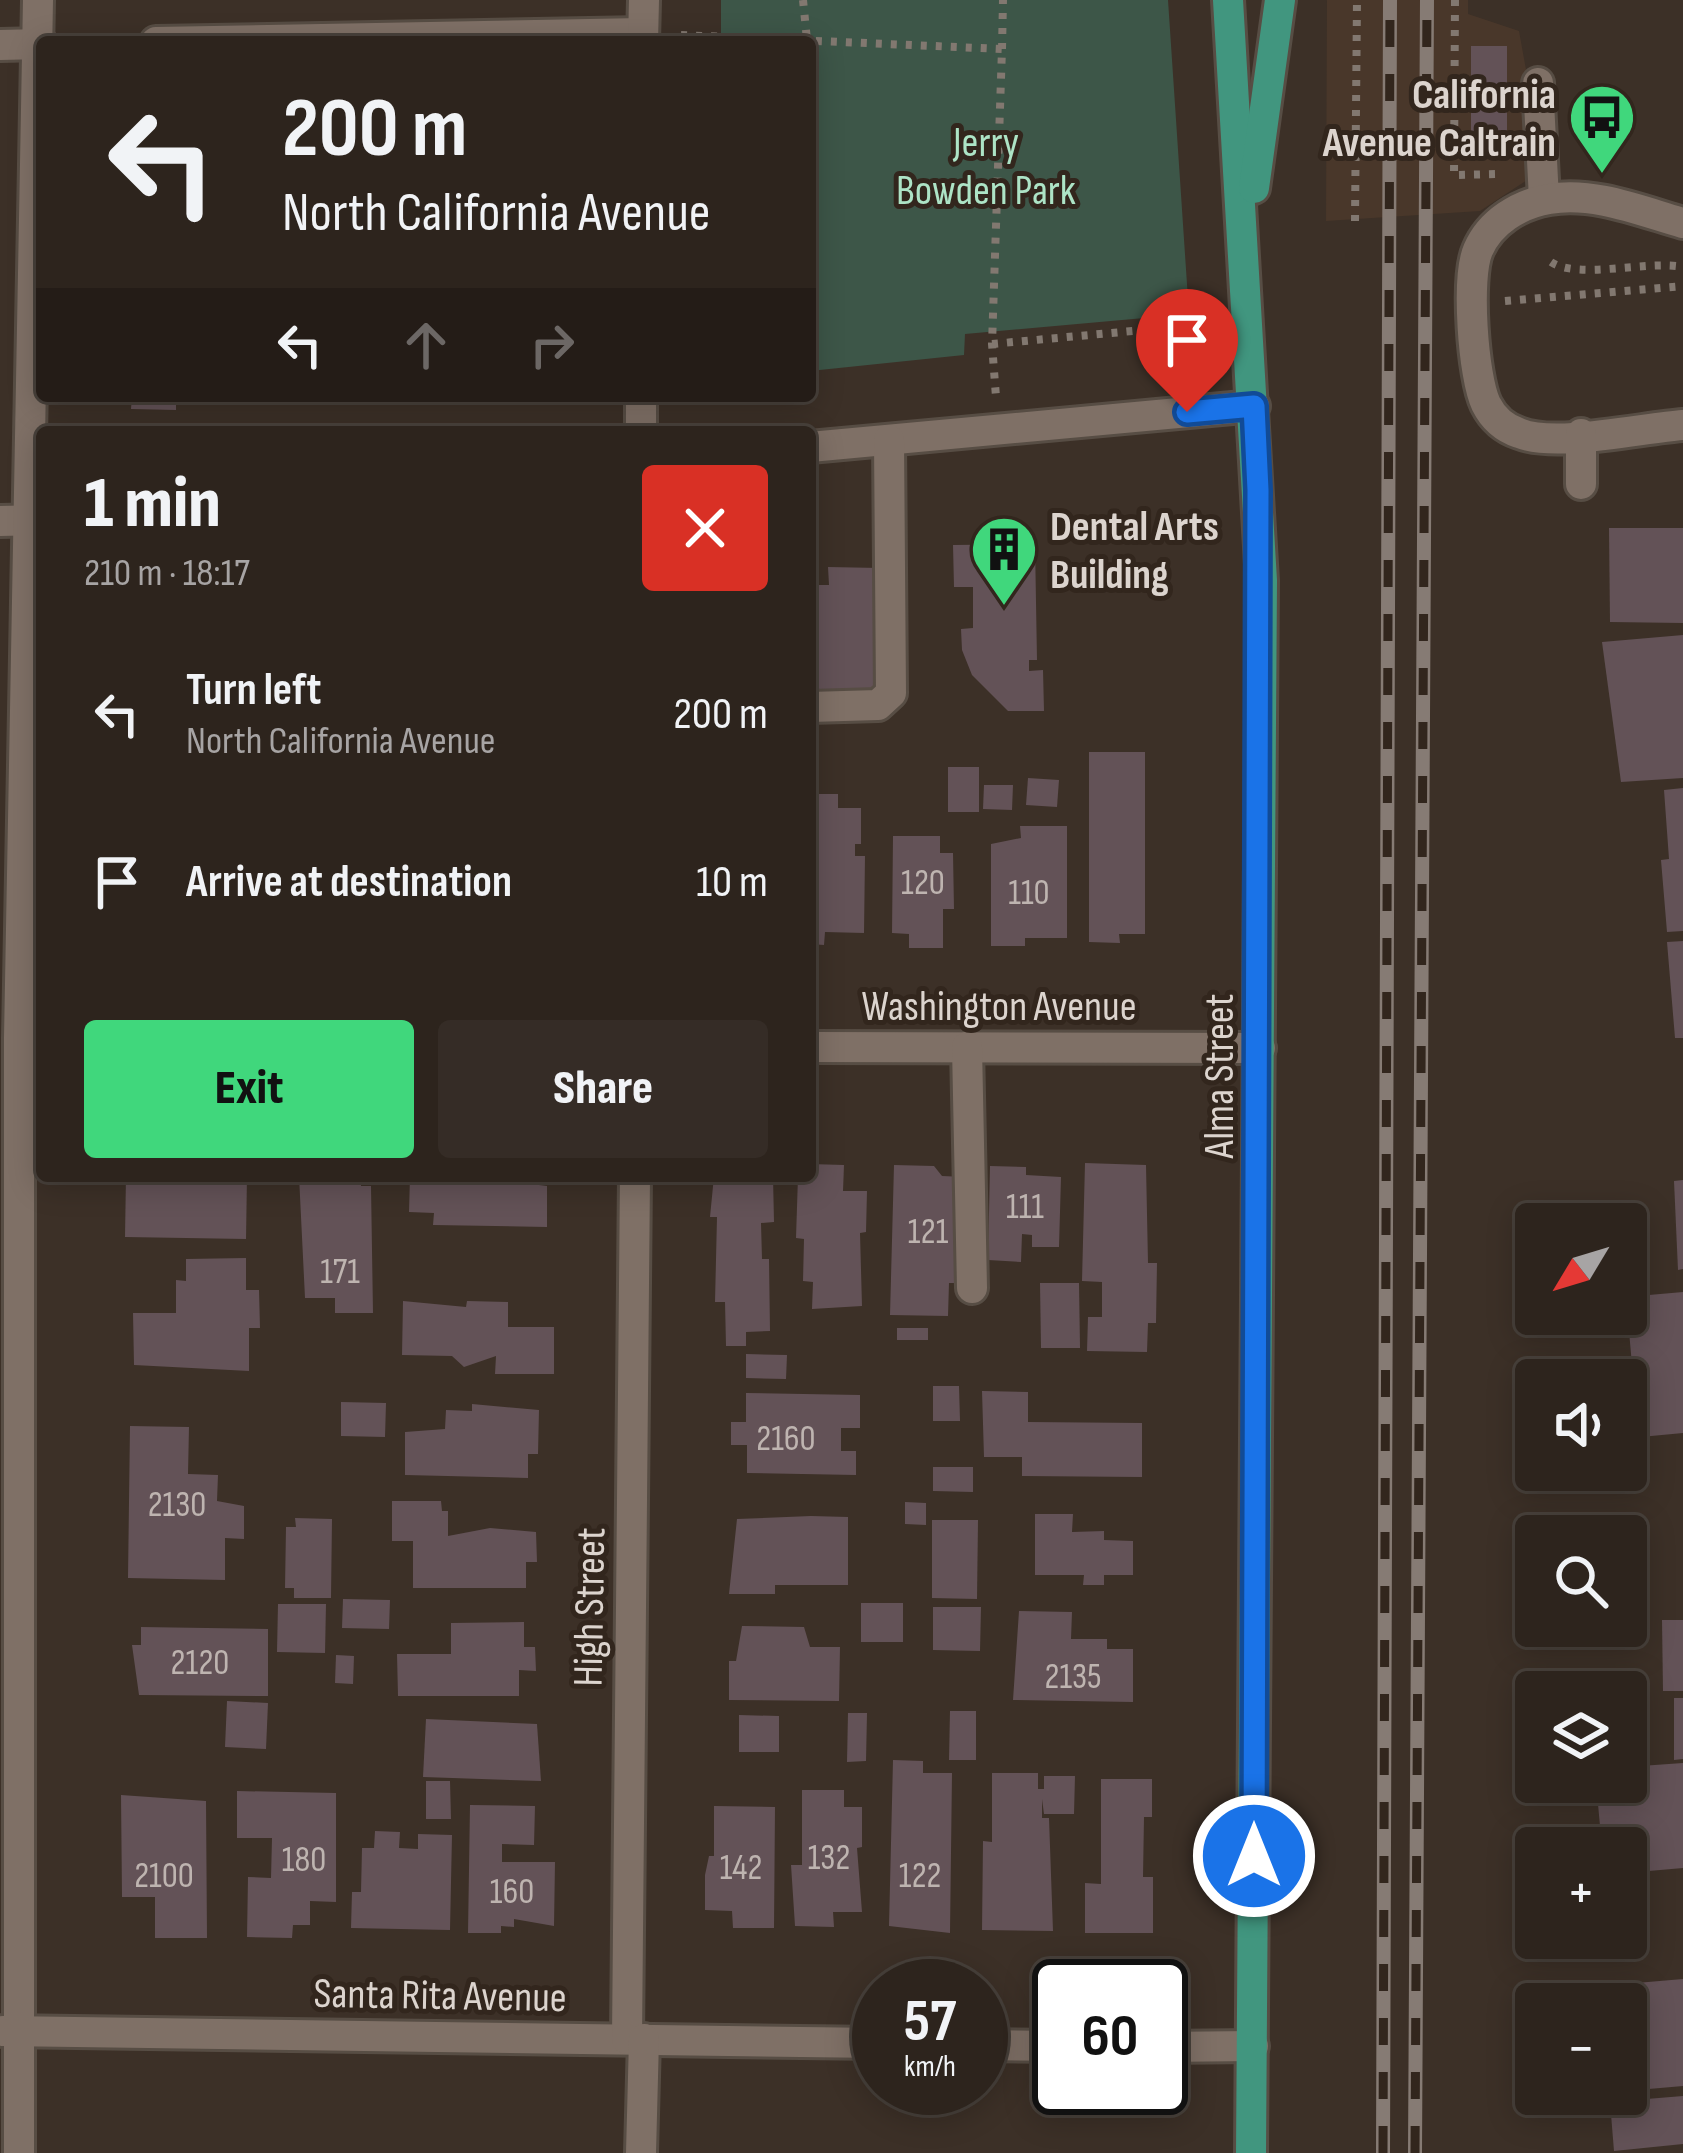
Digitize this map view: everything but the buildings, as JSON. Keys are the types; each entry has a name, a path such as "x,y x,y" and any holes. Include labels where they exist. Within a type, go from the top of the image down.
{"main road":[{"name":"Alma Street","path":"1228,0 1262,581 1251,2153"},
{"path":"1245,253 1280,0"}],"street":[{"path":"38,0 40,36"},
{"path":"643,36 644,0"},
{"path":"0,45 36,44"},
{"path":"1538,83 1544,199"},
{"path":"19,2153 10,2030 24,521 36,163"},
{"path":"1683,223 1601,200 1544,199 1511,212 1490,231 1476,253 1471,280 1484,402 1499,423 1544,438 1683,425"},
{"path":"816,446 1254,406"},
{"path":"1581,434 1581,484"},
{"path":"816,707 878,705 891,693 889,440"},
{"name":"Washington Avenue","path":"816,1047 1260,1048"},
{"path":"967,1047 972,1288"},
{"name":"High Street","path":"635,1182 635,2039 640,2153"},
{"name":"Santa Rita Avenue","path":"10,2030 852,2043"},
{"path":"1188,2047 1253,2046"}],"path":[{"path":"803,0 807,36"},
{"path":"998,428 992,344 1003,0"},
{"path":"1355,221 1357,0"},
{"path":"1455,0 1454,175 1511,173"},
{"path":"816,41 1002,50"},
{"path":"1454,96 1471,96"},
{"path":"1551,262 1571,270 1655,262 1683,267"},
{"path":"1502,301 1683,286"},
{"path":"992,344 1176,327"}],"shaded area":[{"path":"1327,0 1468,0 1468,14 1519,31 1544,169 1480,211 1326,221"}],"green space":[{"name":"Jerry Bowden Park","path":"721,0 1168,0 1189,314 965,334 964,355 816,370 816,36 721,36"}],"railway":[{"path":"1383,2153 1390,0"},
{"path":"1415,2153 1427,0"}],"place":[{"name":"California Avenue Caltrain","path":"1602,176"},
{"name":"Dental Arts Building","path":"1004,608"}],"route":[{"path":"1187,412 1254,406 1258,490 1262,628 1254,1856"}]}
